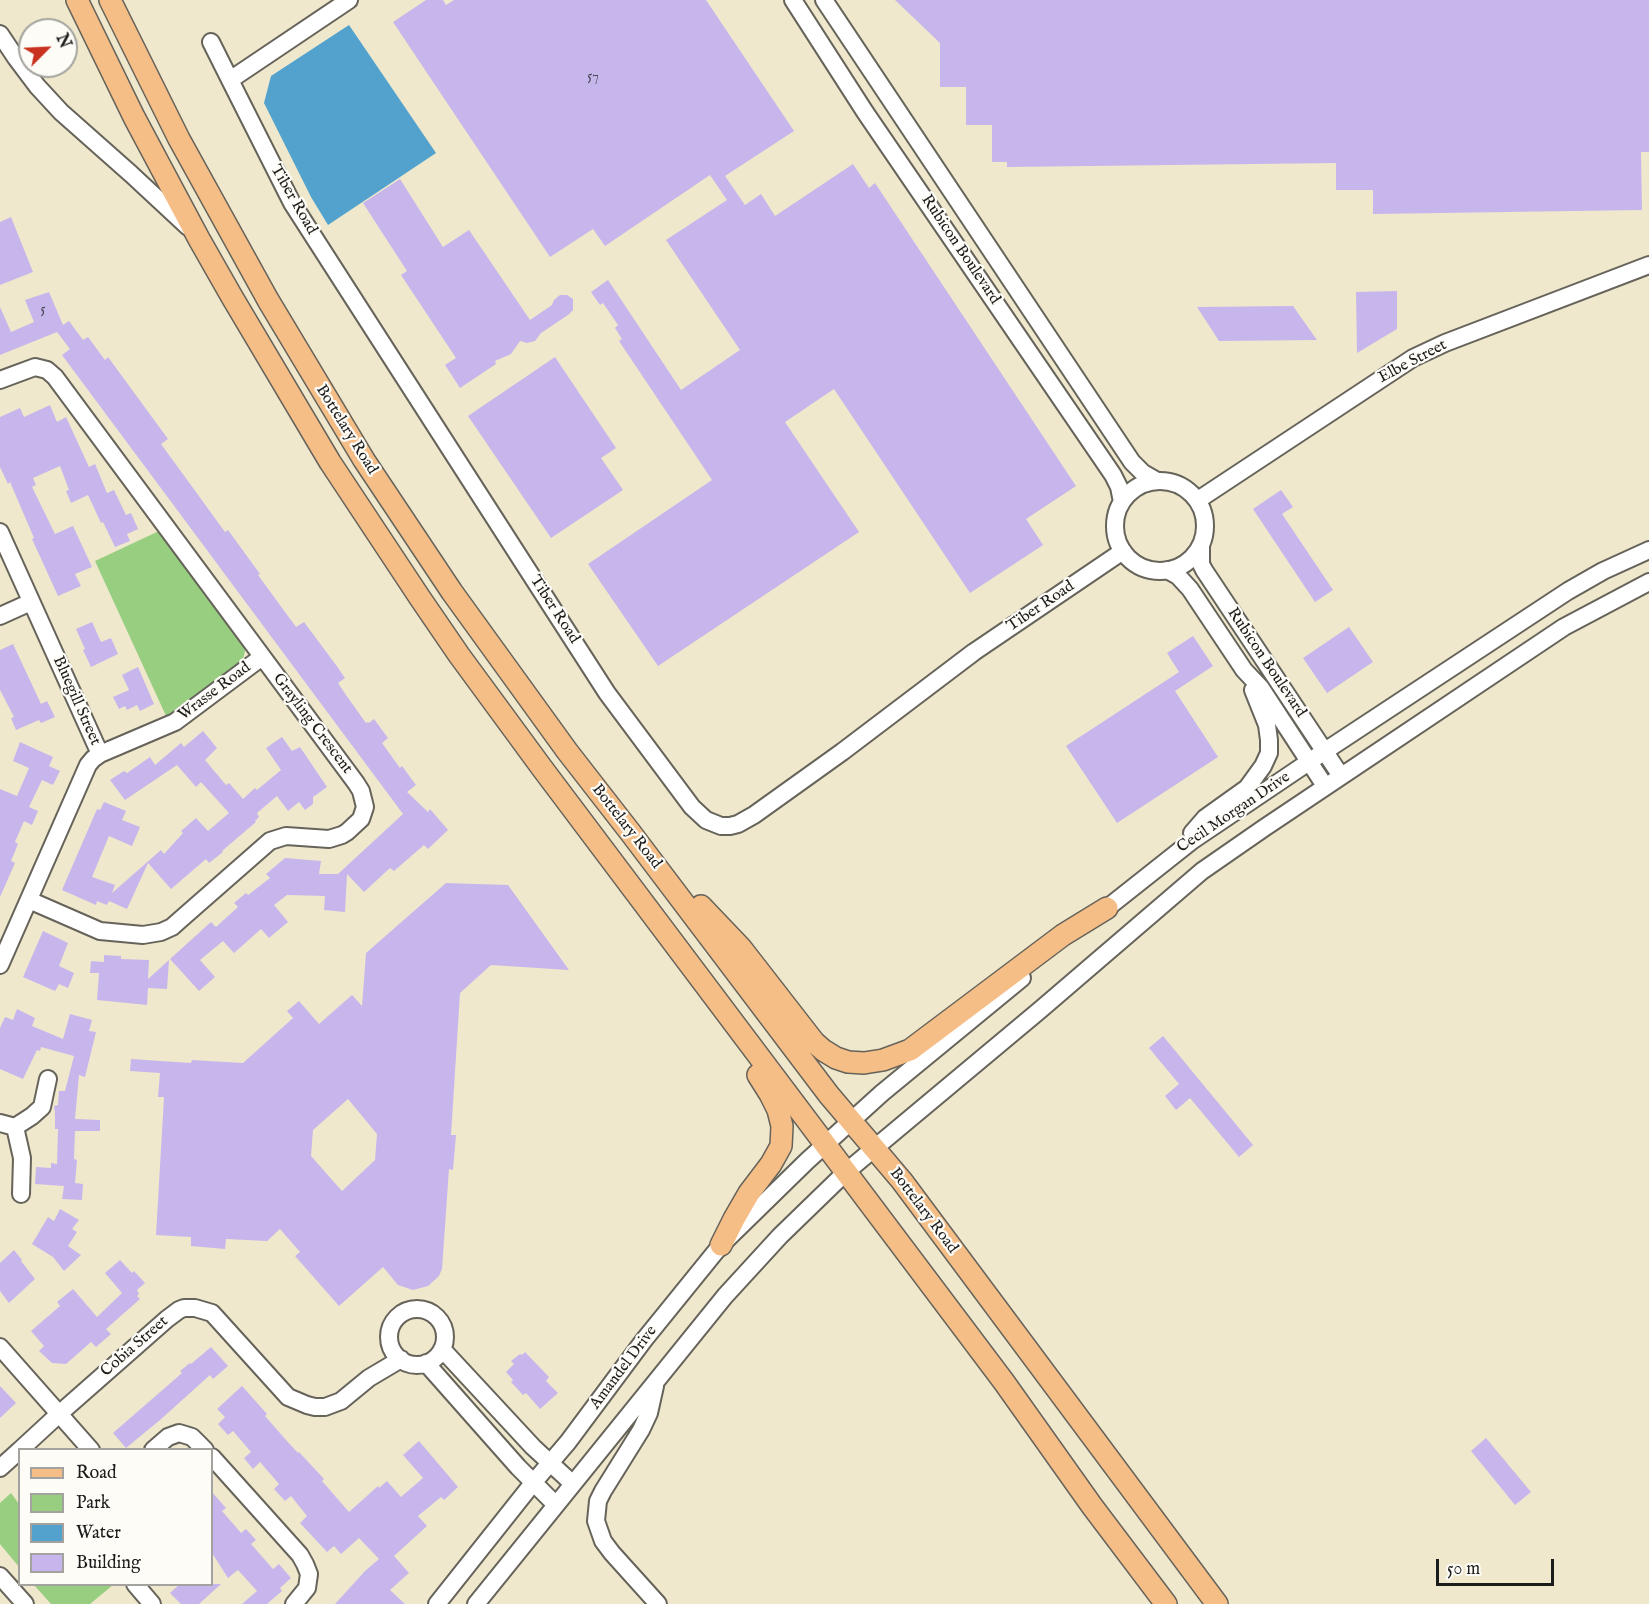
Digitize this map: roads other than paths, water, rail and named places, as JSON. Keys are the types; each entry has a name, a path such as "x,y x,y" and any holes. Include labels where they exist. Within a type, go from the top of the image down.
{"main road":[{"name":"Bottelary Road","path":"77,0 134,117 199,239 330,462 407,579 528,749 1004,1382 1092,1506 1166,1604"},
{"name":"Bottelary Road","path":"110,0 179,139 268,300 364,460 489,645 829,1095 902,1181 1216,1604"},
{"path":"630,832 741,948 814,1042 823,1050 848,1062 864,1063 883,1060 910,1050 1063,935 1107,908"},
{"path":"694,969 724,1023 770,1094 778,1110 782,1126 781,1146 771,1164 749,1193 721,1245"}],"street":[{"path":"230,80 349,0"},
{"name":"Rubicon Boulevard","path":"793,0 872,122 1117,481 1122,502"},
{"name":"Rubicon Boulevard","path":"824,0 1132,462 1143,473 1157,481"},
{"path":"0,34 37,86 62,112 162,202 199,239"},
{"name":"Tiber Road","path":"211,42 292,203 607,693 692,807 706,820 721,826 730,826 754,815 974,652 1123,550"},
{"name":"Elbe Street","path":"1198,500 1413,358 1445,343 1649,265"},
{"name":"Grayling Crescent","path":"0,380 35,367 47,370 55,377 361,791 365,807 361,819 347,832 329,838 286,836 270,841 172,927 152,934 100,931 29,900"},
{"path":"1157,481 1173,483 1187,490 1198,500 1204,516 1205,531 1201,546 1192,559 1167,570 1149,570 1137,565 1118,543 1115,529 1116,515 1122,502 1131,491 1144,484 1157,481"},
{"name":"Bluegill Street","path":"0,532 100,754 88,765 0,965"},
{"name":"Rubicon Boulevard","path":"1201,546 1201,564 1204,570 1341,776"},
{"name":"Cecil Morgan Drive","path":"825,1145 882,1093 1167,859 1325,751 1568,591 1603,571 1649,550"},
{"name":"Rubicon Boulevard","path":"1167,570 1179,576 1184,582 1244,670 1261,688 1325,786"},
{"name":"Cecil Morgan Drive","path":"846,1172 1202,871 1564,627 1649,582"},
{"path":"0,616 31,602"},
{"name":"Wrasse Road","path":"100,754 175,722 262,657"},
{"path":"1167,859 1205,818 1247,788 1263,766 1269,753 1267,725 1244,670"},
{"path":"21,1194 22,1158 7,1125 32,1116 42,1107 48,1079"},
{"name":"Amandel Drive","path":"437,1604 575,1433 644,1340 721,1245 825,1145"},
{"name":"Amandel Drive","path":"476,1604 725,1296 795,1220 846,1172"},
{"name":"Cobia Street","path":"22,1448 167,1319 184,1308 195,1308 212,1313 280,1389 307,1406 334,1405 369,1378 401,1359"},
{"path":"409,1310 427,1310 441,1322 444,1330 445,1340 442,1349 438,1355 426,1363 418,1365 401,1359 391,1345 389,1336 395,1320 409,1310"},
{"name":"Cobia Street","path":"369,1378 391,1345"},
{"path":"0,1347 90,1448"},
{"path":"442,1349 550,1464 573,1484"},
{"path":"426,1363 533,1483 556,1505"},
{"path":"656,1382 649,1413 641,1430 598,1501 596,1521 603,1541 658,1604"},
{"path":"154,1448 168,1437 179,1433 192,1437 204,1448"},
{"name":"Cobia Street","path":"0,1468 18,1452"},
{"path":"213,1458 306,1564 309,1574 307,1588 294,1604"},
{"path":"0,1576 25,1604"},
{"path":"137,1586 152,1604"}],"water":[{"path":"349,25 436,153 328,225 311,197 264,103 271,76"}]}
